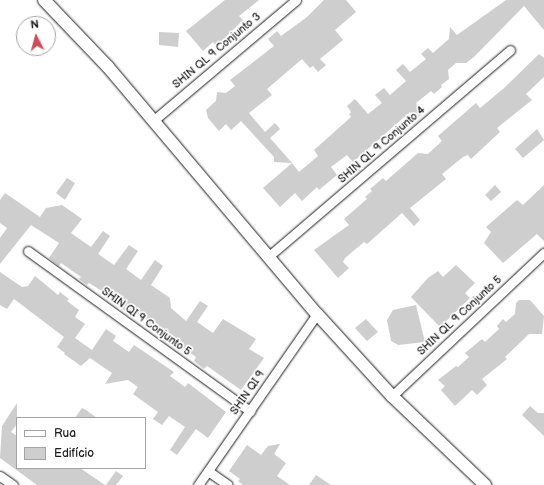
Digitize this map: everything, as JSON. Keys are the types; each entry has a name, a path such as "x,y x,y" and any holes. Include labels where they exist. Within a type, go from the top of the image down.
{"street":[{"path":"44,0 154,120 317,314 392,396 485,485"},
{"name":"SHIN QL 9 Conjunto 3","path":"154,120 296,0"},
{"name":"SHIN QL 9 Conjunto 4","path":"269,256 510,50"},
{"name":"SHIN QI 9 Conjunto 5","path":"28,251 250,411"},
{"name":"SHIN QL 9 Conjunto 5","path":"392,396 544,253"},
{"name":"SHIN QI 9","path":"198,485 317,314"},
{"path":"208,472 228,485"},
{"path":"0,476 13,485"}],"building":[{"path":"225,0 259,0 239,16 243,20 224,39 216,46 213,42 203,51 186,31"},
{"path":"324,0 346,0 356,12 335,30 343,40 320,59 326,65 318,72 313,66 310,68 302,59 267,89 272,95 249,113 265,132 275,123 280,129 270,138 292,163 274,162 274,157 241,121 231,130 226,124 219,131 208,118 206,110 216,101 217,92 226,93 235,86 230,80 274,46 268,39 277,31 281,36 307,17"},
{"path":"506,0 544,0 544,30 524,6 475,56 466,63 456,63 448,70 449,79 441,85 442,87 434,94 431,91 416,103 424,112 416,119 410,112 353,162 347,155 331,167 337,175 319,190 317,187 302,201 295,193 280,207 263,188 292,163 299,172 318,156 314,150 351,117 349,114 351,112 347,106 355,99 368,114 382,103 375,95 384,88 390,95 406,81 396,70 403,64 410,72 426,59 421,54 428,48 433,53 449,39 450,27 457,35"},
{"path":"159,32 179,33 178,47 159,45"},
{"path":"539,54 544,58 544,77 526,94 532,100 497,128 500,132 471,159 468,155 463,157 442,174 446,179 410,208 420,220 414,226 402,213 367,244 364,242 345,258 343,262 349,268 338,278 314,250 349,225 344,219 367,199 365,197 372,191 370,189 383,178 386,181 418,153 428,154 442,141 438,136 476,103 480,108 503,89"},
{"path":"537,129 544,140 523,158 515,149"},
{"path":"67,178 75,183 65,200 56,193"},
{"path":"495,185 501,192 491,201 485,195"},
{"path":"544,185 544,241 537,234 503,263 484,243 491,232 486,227 517,200 523,205"},
{"path":"5,193 40,217 46,208 62,205 82,219 71,233 91,247 103,231 110,236 98,254 114,265 129,245 138,251 126,269 141,280 155,260 163,266 151,285 170,298 171,308 186,321 200,301 208,306 197,322 213,333 223,319 256,339 249,349 264,358 241,390 207,366 204,369 194,361 196,357 155,328 153,331 145,326 148,321 133,310 130,314 122,309 125,305 89,283 87,285 79,279 81,277 61,263 59,266 49,258 59,243 31,225 0,264 0,238 7,228 0,223 0,200"},
{"path":"456,265 475,283 465,293 470,298 440,327 411,297 428,278 438,271 443,277"},
{"path":"0,272 22,287 28,286 35,276 58,295 60,292 69,299 67,301 79,310 75,317 85,324 75,338 92,350 106,329 116,336 113,341 129,352 134,345 174,372 170,376 185,387 188,383 226,412 208,438 196,429 177,455 170,450 185,427 169,416 162,425 153,419 158,412 133,394 138,387 128,380 105,384 112,373 90,358 81,366 64,354 65,353 57,347 64,337 14,299 7,309 0,305"},
{"path":"519,300 530,300 544,316 542,334 529,334 505,357 507,359 482,379 487,385 477,395 472,390 455,406 441,390 445,386 438,380 456,366 458,367 469,357 465,353 482,339 485,342 499,329 497,326 503,319 506,322 515,314 516,303"},
{"path":"416,305 425,342 398,345 391,341 387,320 393,310"},
{"path":"366,319 378,332 367,341 355,328"},
{"path":"17,403 16,425 11,432 16,435 16,469 81,469 105,485 37,485 0,458 2,426"},
{"path":"530,406 538,413 544,413 544,436 522,415"},
{"path":"82,408 96,417 76,417"},
{"path":"280,444 274,454 286,463 277,476 290,485 243,485 238,481 240,479 229,471 247,445 261,455 268,446"},
{"path":"116,471 123,476 116,485 106,485"},
{"path":"316,475 331,485 309,485"}]}
